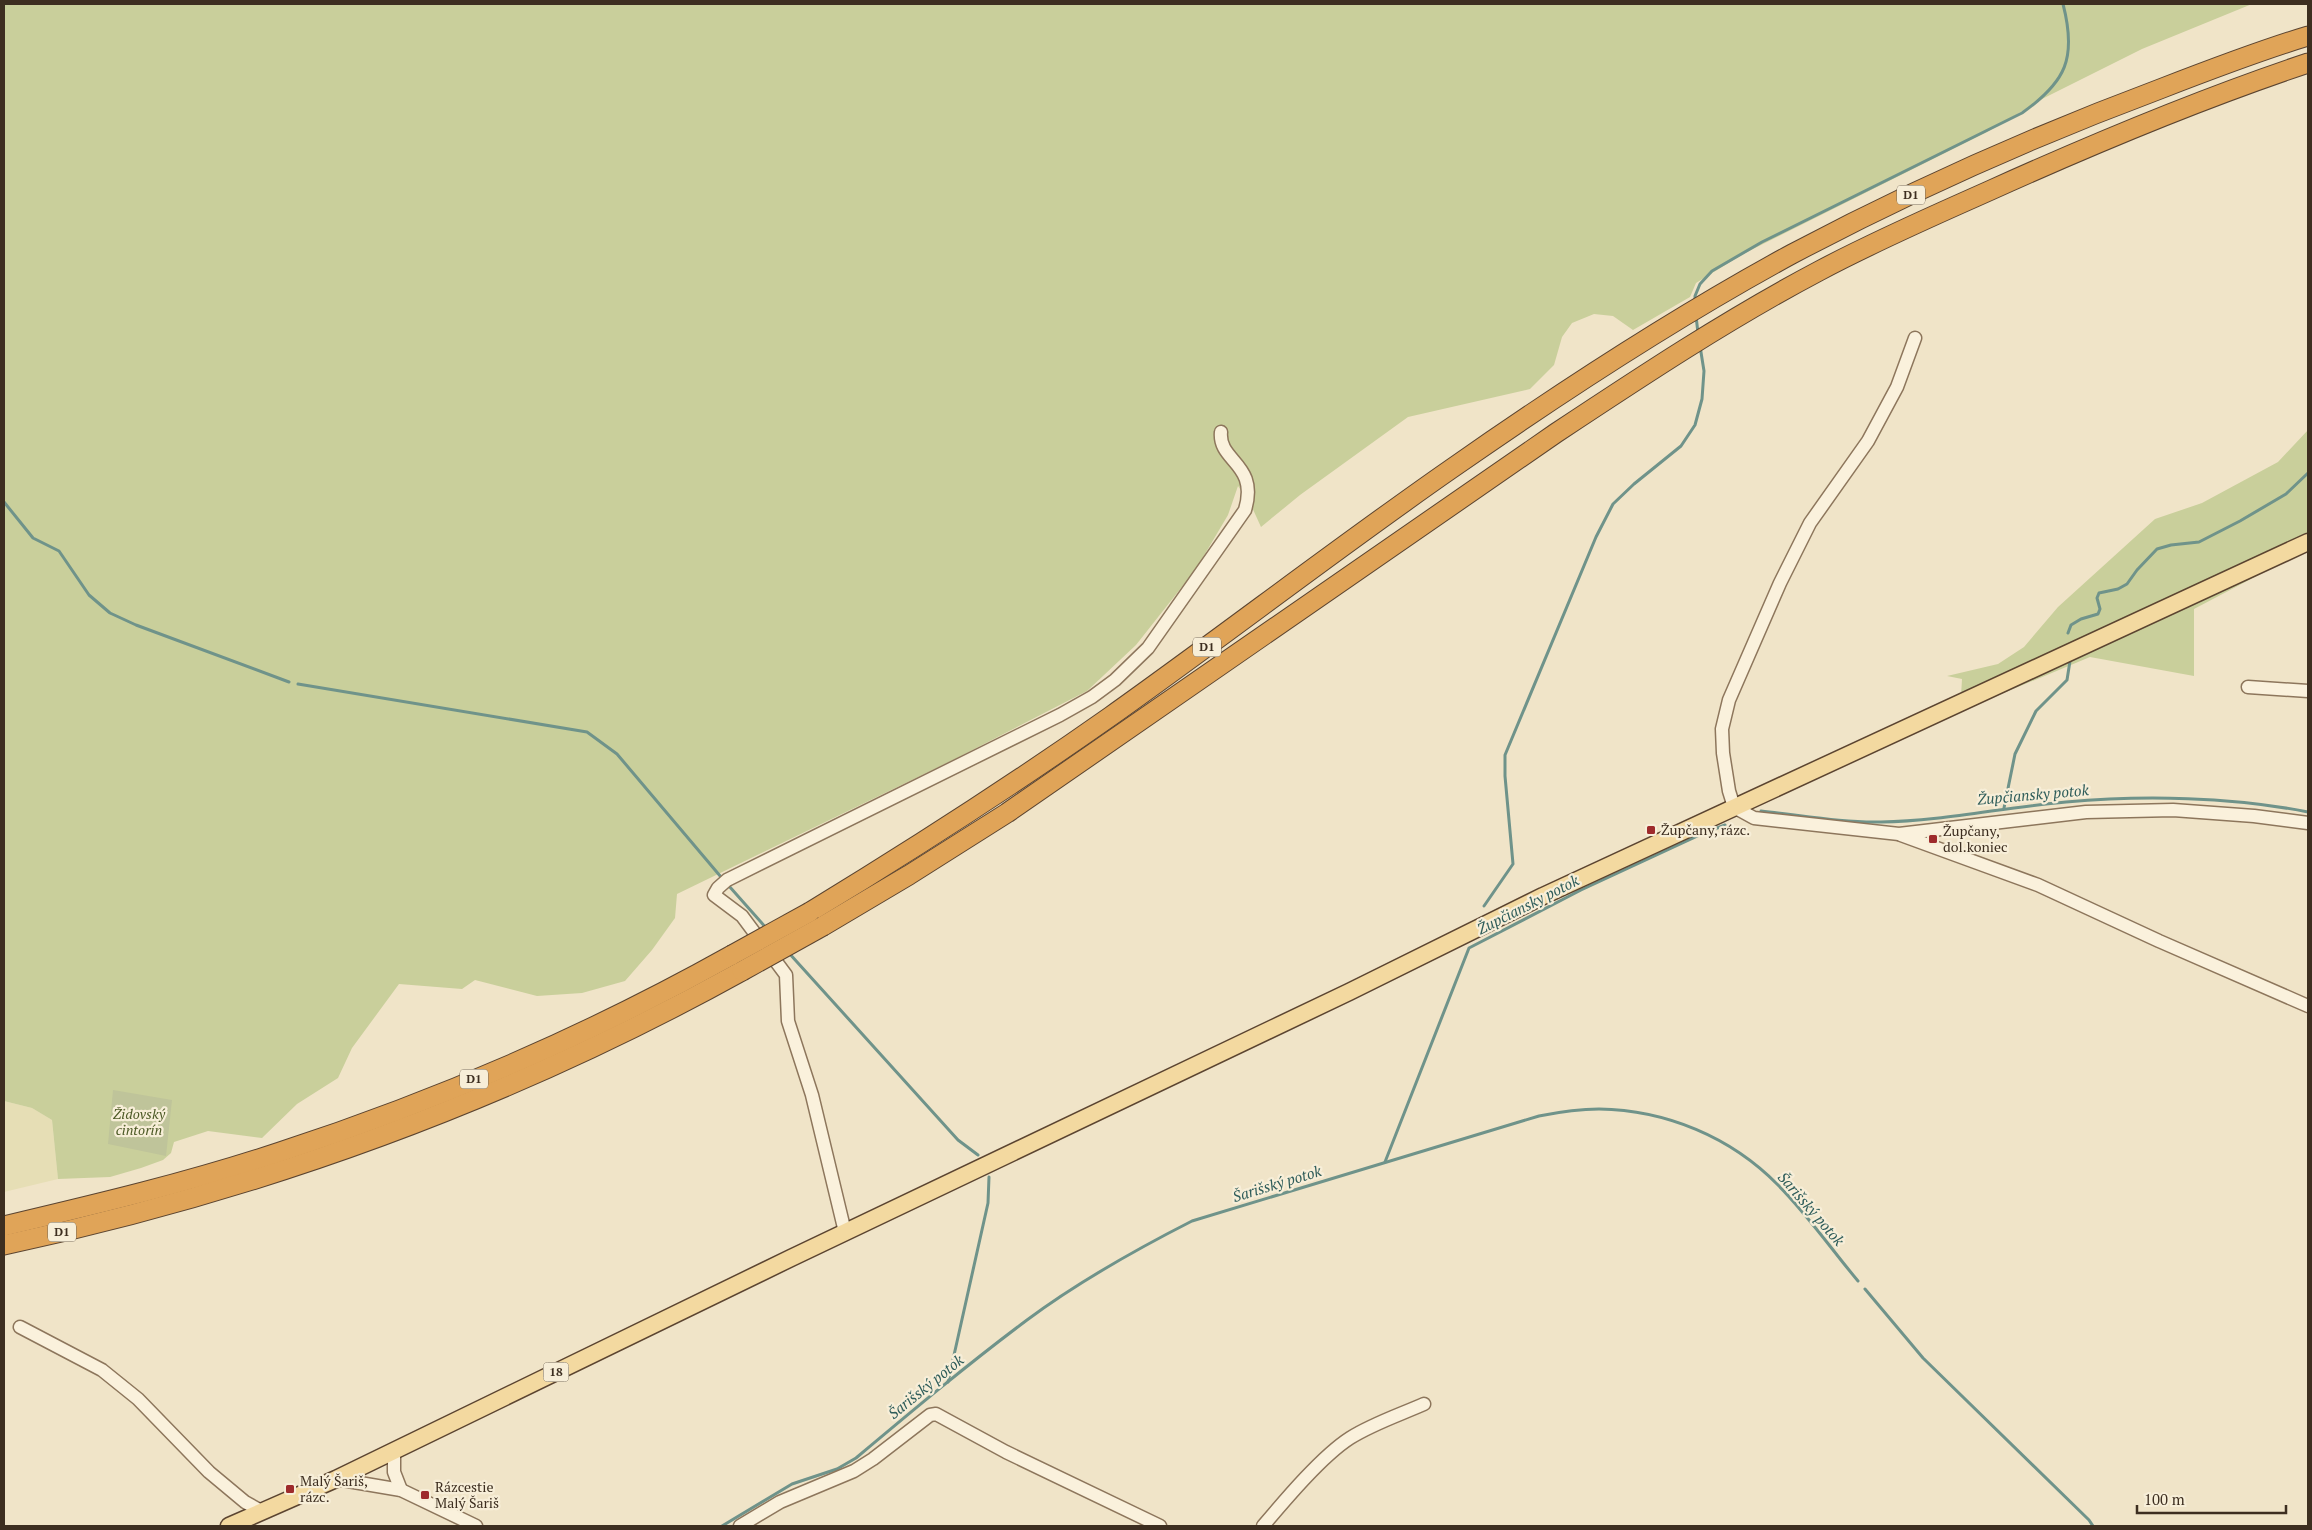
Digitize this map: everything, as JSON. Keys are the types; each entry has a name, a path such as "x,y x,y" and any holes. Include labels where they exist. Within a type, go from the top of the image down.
{"highway":[{"name":"D1","path":"4,1226 83,1208 205,1175 353,1127 570,1037 669,990 810,912 896,860 1066,748 1451,469 1690,313 1794,254 1966,167 2064,126 2245,57 2308,36"},
{"name":"D1","path":"4,1245 106,1222 216,1192 361,1144 430,1118 554,1065 680,1005 823,926 910,875 1007,813 1613,395 1819,271 1919,221 2136,127 2308,63"}],"main road":[{"name":"18","path":"229,1526 336,1479 845,1232 1349,992 1551,892 2308,542"}],"street":[{"path":"1915,338 1897,387 1868,441 1810,522 1780,583 1729,700 1722,729 1723,753 1729,791 1734,807 1754,818 1899,834 2086,812 2173,810 2254,816 2308,823"},
{"path":"845,1232 812,1095 788,1021 786,975 742,916 714,895 718,888 735,876 1060,716 1092,697 1132,666 1176,612 1245,510 1248,491 1247,480 1243,470 1222,444 1221,432"},
{"path":"2248,687 2308,691"},
{"path":"1899,834 2038,885 2168,945 2308,1006"},
{"path":"20,1327 102,1370 138,1399 209,1472 245,1502 263,1512"},
{"path":"1263,1526 1332,1453 1348,1439 1366,1429 1424,1404"},
{"path":"740,1526 780,1502 854,1471 874,1459 930,1415 936,1414 1006,1452 1160,1526"},
{"path":"394,1451 394,1472 401,1490"},
{"path":"336,1479 401,1490 476,1526"}],"shaded area":[{"path":"4,1101 32,1108 52,1120 58,1179 4,1192"}],"green space":[{"path":"4,4 2252,4 2142,49 2044,98 1987,132 1743,254 1696,283 1690,297 1633,330 1613,316 1594,314 1572,323 1562,337 1554,365 1530,389 1408,417 1300,495 1261,527 1251,505 1238,486 1228,515 1196,569 1136,645 1087,691 955,759 677,894 675,918 652,950 625,981 582,993 537,996 475,980 462,989 399,984 352,1048 338,1078 297,1104 262,1138 208,1131 174,1142 171,1153 163,1160 141,1168 110,1177 58,1179 52,1120 32,1108 4,1101"},
{"path":"2308,430 2308,549 2194,609 2194,676 2090,657 1970,707 1961,696 1962,679 1947,676 1998,664 2024,647 2058,607 2155,519 2202,503 2278,462"},
{"name":"Židovský cintorín","path":"113,1090 172,1100 166,1156 108,1144"}],"waterway":[{"path":"1695,303 1695,296 1700,284 1712,271 1762,242 2022,113 2037,102 2058,79 2068,54 2069,39 2063,4"},
{"path":"1696,316 1698,333"},
{"path":"1484,906 1513,864 1505,776 1505,755 1596,537 1613,504 1634,484 1681,446 1695,425 1702,399 1704,371 1700,346"},
{"path":"2068,633 2071,625 2081,619 2098,614 2100,609 2097,598 2099,593 2118,589 2127,584 2137,570 2157,549 2171,545 2199,542 2286,494 2308,473"},
{"path":"4,502 33,538 59,551 89,595 110,613 136,625 289,682"},
{"path":"2004,808 2015,754 2036,711 2067,680 2070,661"},
{"path":"298,684 587,732 617,754 721,877"},
{"name":"Župčiansky potok","path":"1761,811 1836,820 1881,822 1951,817 2066,802 2157,798 2219,800 2308,812"},
{"name":"Župčiansky potok","path":"1385,1162 1469,948 1581,890 1725,825"},
{"path":"729,886 767,929"},
{"path":"788,952 958,1140 978,1155"},
{"name":"Šarišský potok","path":"722,1526 792,1484 837,1469 856,1458 919,1405 1046,1306 1107,1267 1192,1221 1539,1116 1599,1109 1624,1111 1673,1121 1696,1129 1718,1140 1760,1168 1789,1196 1858,1281"},
{"path":"948,1382 988,1203 989,1177"},
{"name":"Šarišský potok","path":"1865,1289 1923,1358 2093,1526"}],"place":[{"name":"Župčany, rázc.","path":"1651,830"},
{"name":"Župčany, dol.koniec","path":"1933,839"},
{"name":"Malý Šariš, rázc.","path":"290,1489"},
{"name":"Rázcestie Malý Šariš","path":"425,1495"}]}
